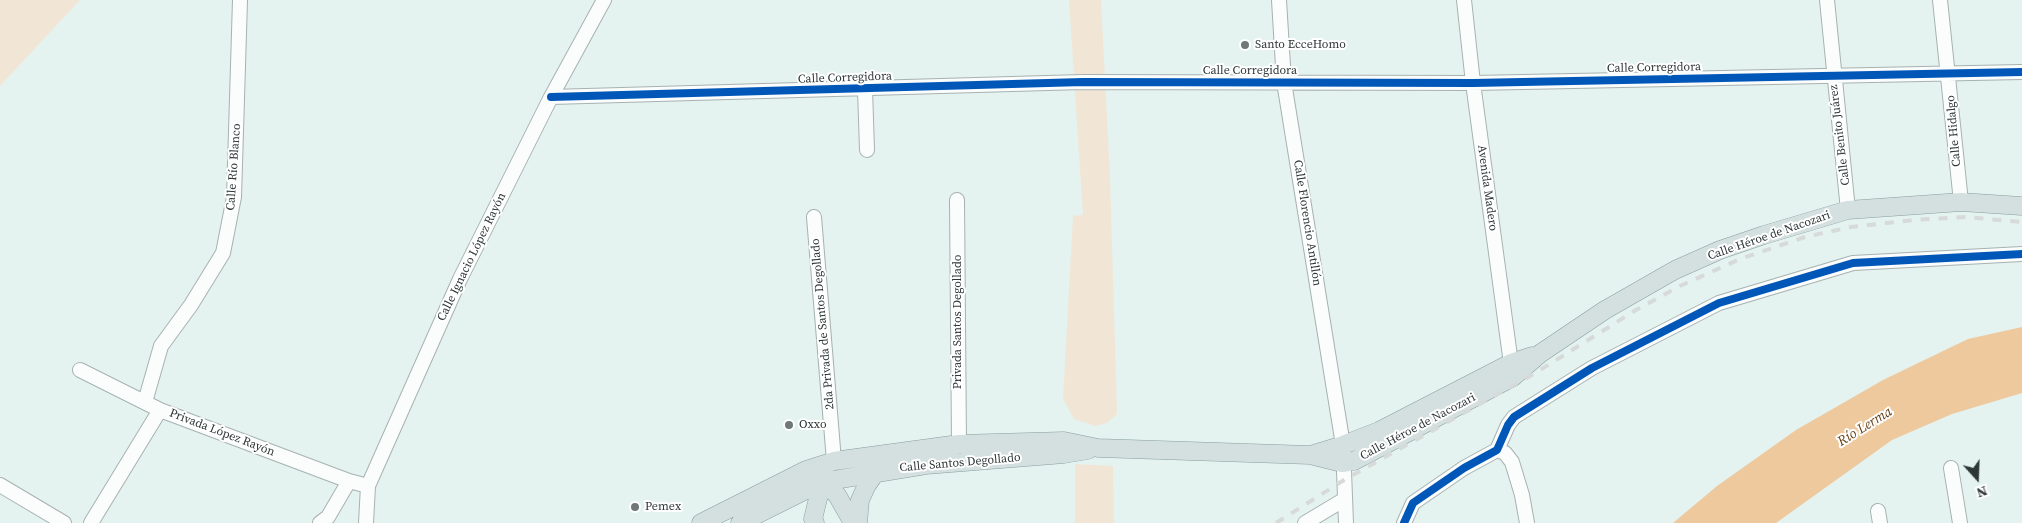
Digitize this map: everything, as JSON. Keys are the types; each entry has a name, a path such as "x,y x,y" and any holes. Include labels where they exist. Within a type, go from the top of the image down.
{"main road":[{"name":"Calle Héroe de Nacozari","path":"1342,463 1354,462 1365,456 1541,353 1605,310 1675,270 1720,250 1848,210 1961,202 2022,206"},
{"name":"Calle Héroe de Nacozari","path":"1343,445 1379,431 1512,370"},
{"name":"Calle Santos Degollado","path":"701,523 806,470 830,463 959,444 1064,441 1098,448 1310,455 1342,463"},
{"name":"Calle Santos Degollado","path":"1310,455 1343,445"},
{"name":"Calle Santos Degollado","path":"740,523 822,482 926,465 1064,454 1098,448"},
{"path":"779,504 794,506 814,521 822,482 830,463"},
{"path":"806,470 837,495 853,523"},
{"path":"858,523 860,500 876,472"}],"street":[{"name":"Calle Río Blanco","path":"145,402 161,346 191,306 223,253 234,197 240,0"},
{"name":"Calle Ignacio López Rayón","path":"366,523 368,486 460,279 551,97 604,0"},
{"name":"Calle Florencio Antillón","path":"1279,0 1284,82 1343,445 1342,463 1346,523"},
{"name":"Avenida Madero","path":"1464,0 1473,83 1512,370"},
{"name":"Calle Benito Juárez","path":"1826,0 1848,210"},
{"name":"Calle Hidalgo","path":"1940,0 1961,202"},
{"name":"Calle Corregidora","path":"551,97 1083,82 1473,83 2022,72"},
{"path":"865,89 867,150"},
{"name":"Privada Santos Degollado","path":"957,200 959,444"},
{"name":"2da Privada de Santos Degollado","path":"814,217 830,463"},
{"path":"1404,523 1413,502 1464,468 1498,450 1508,425 1514,417 1592,368 1719,303 1853,263 2022,254"},
{"name":"Privada López Rayón","path":"80,370 160,410 349,481 368,486"},
{"path":"90,523 160,410"},
{"path":"1498,450 1505,453 1512,462 1522,495 1527,523"},
{"path":"1950,468 1960,523"},
{"path":"320,523 328,517 349,481"},
{"path":"0,485 64,523"},
{"path":"1305,523 1345,499"}],"shaded area":[{"path":"0,0 80,0 0,86"},
{"path":"1069,0 1101,0 1110,176 1117,414 1107,423 1095,426 1074,419 1063,399 1073,216 1083,215"},
{"path":"1075,464 1113,466 1114,523 1075,523"}],"water":[{"name":"Río Lerma","path":"2022,327 2022,393 1952,414 1892,440 1776,523 1673,523 1717,486 1796,430 1883,380 1968,339"}],"railway":[{"path":"1276,523 1344,480 1537,372 1636,310 1680,286 1740,259 1805,237 1851,227 1965,217 2022,222"}],"cycle path":[{"path":"551,97 1083,82 1473,83 2022,72"},
{"path":"1404,523 1413,503 1464,468 1497,450 1508,425 1514,417 1592,368 1719,303 1853,263 2022,254"}],"place":[{"name":"Santo EcceHomo","path":"1245,45"},
{"name":"Oxxo","path":"789,425"},
{"name":"Pemex","path":"635,507"}]}
